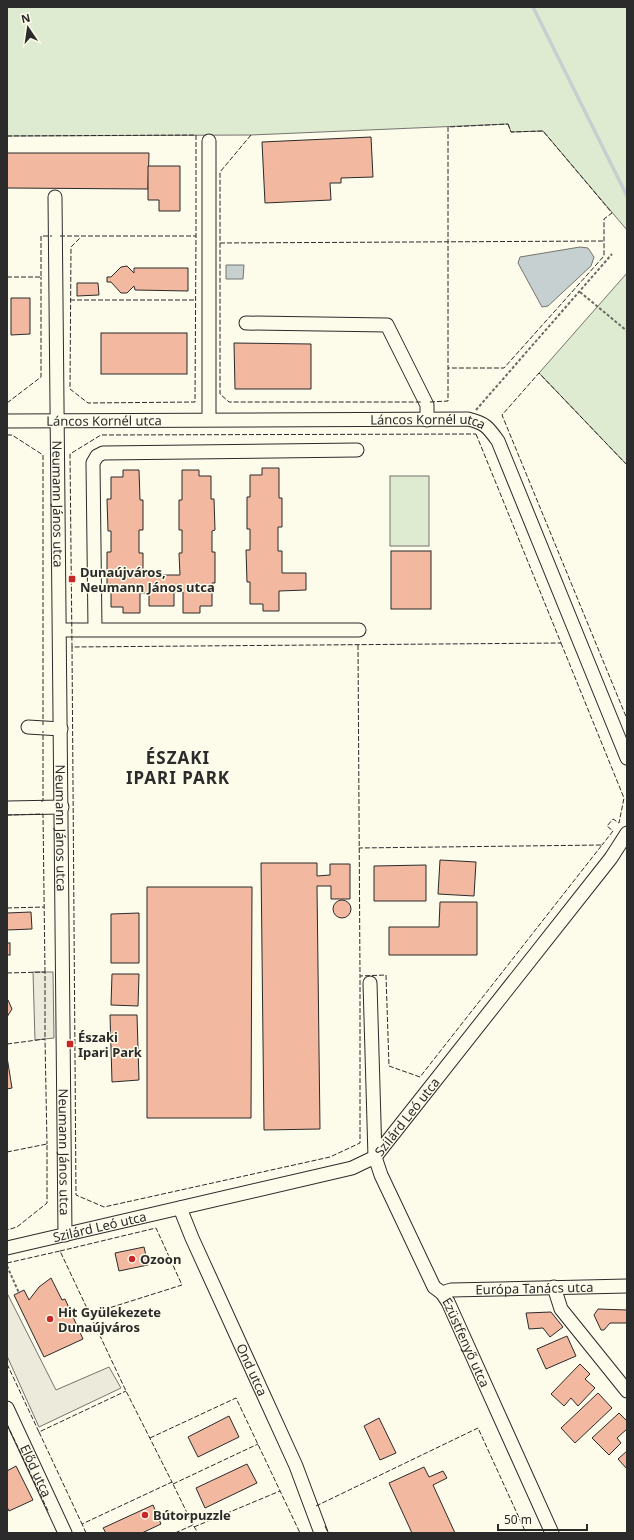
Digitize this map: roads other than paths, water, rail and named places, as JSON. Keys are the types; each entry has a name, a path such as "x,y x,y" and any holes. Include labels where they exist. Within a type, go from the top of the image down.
{"street":[{"path":"209,141 209,419"},
{"name":"Neumann János utca","path":"55,197 57,239 65,1235"},
{"path":"246,323 387,325 427,405 427,420"},
{"name":"Láncos Kornél utca","path":"7,421 468,419 481,422 489,428 498,441 627,758"},
{"path":"95,629 93,463 97,456 103,453 357,450"},
{"path":"60,630 359,630"},
{"path":"28,728 61,729"},
{"path":"7,808 62,807"},
{"name":"Szilárd Leó utca","path":"7,1248 352,1168 375,1157 611,858 627,833"},
{"name":"Ezüstfenyő utca","path":"370,983 375,1157 381,1175 434,1287 442,1293 448,1302 552,1533"},
{"name":"Ond utca","path":"180,1208 192,1238 296,1466 321,1533"},
{"name":"Európa Tanács utca","path":"442,1293 451,1290 627,1286"},
{"path":"554,1287 561,1309 627,1391"},
{"name":"Előd utca","path":"7,1408 65,1533"}],"waterway":[{"path":"533,7 627,196"}],"place":[{"name":"Dunaújváros, Neumann János utca","path":"72,579"},
{"name":"Északi Ipari Park","path":"70,1044"},
{"name":"Ozoon","path":"132,1259"},
{"name":"Hit Gyülekezete Dunaújváros","path":"50,1319"},
{"name":"Bútorpuzzle","path":"145,1515"}],"district":[{"name":"ÉSZAKI IPARI PARK","path":"178,767"}]}
